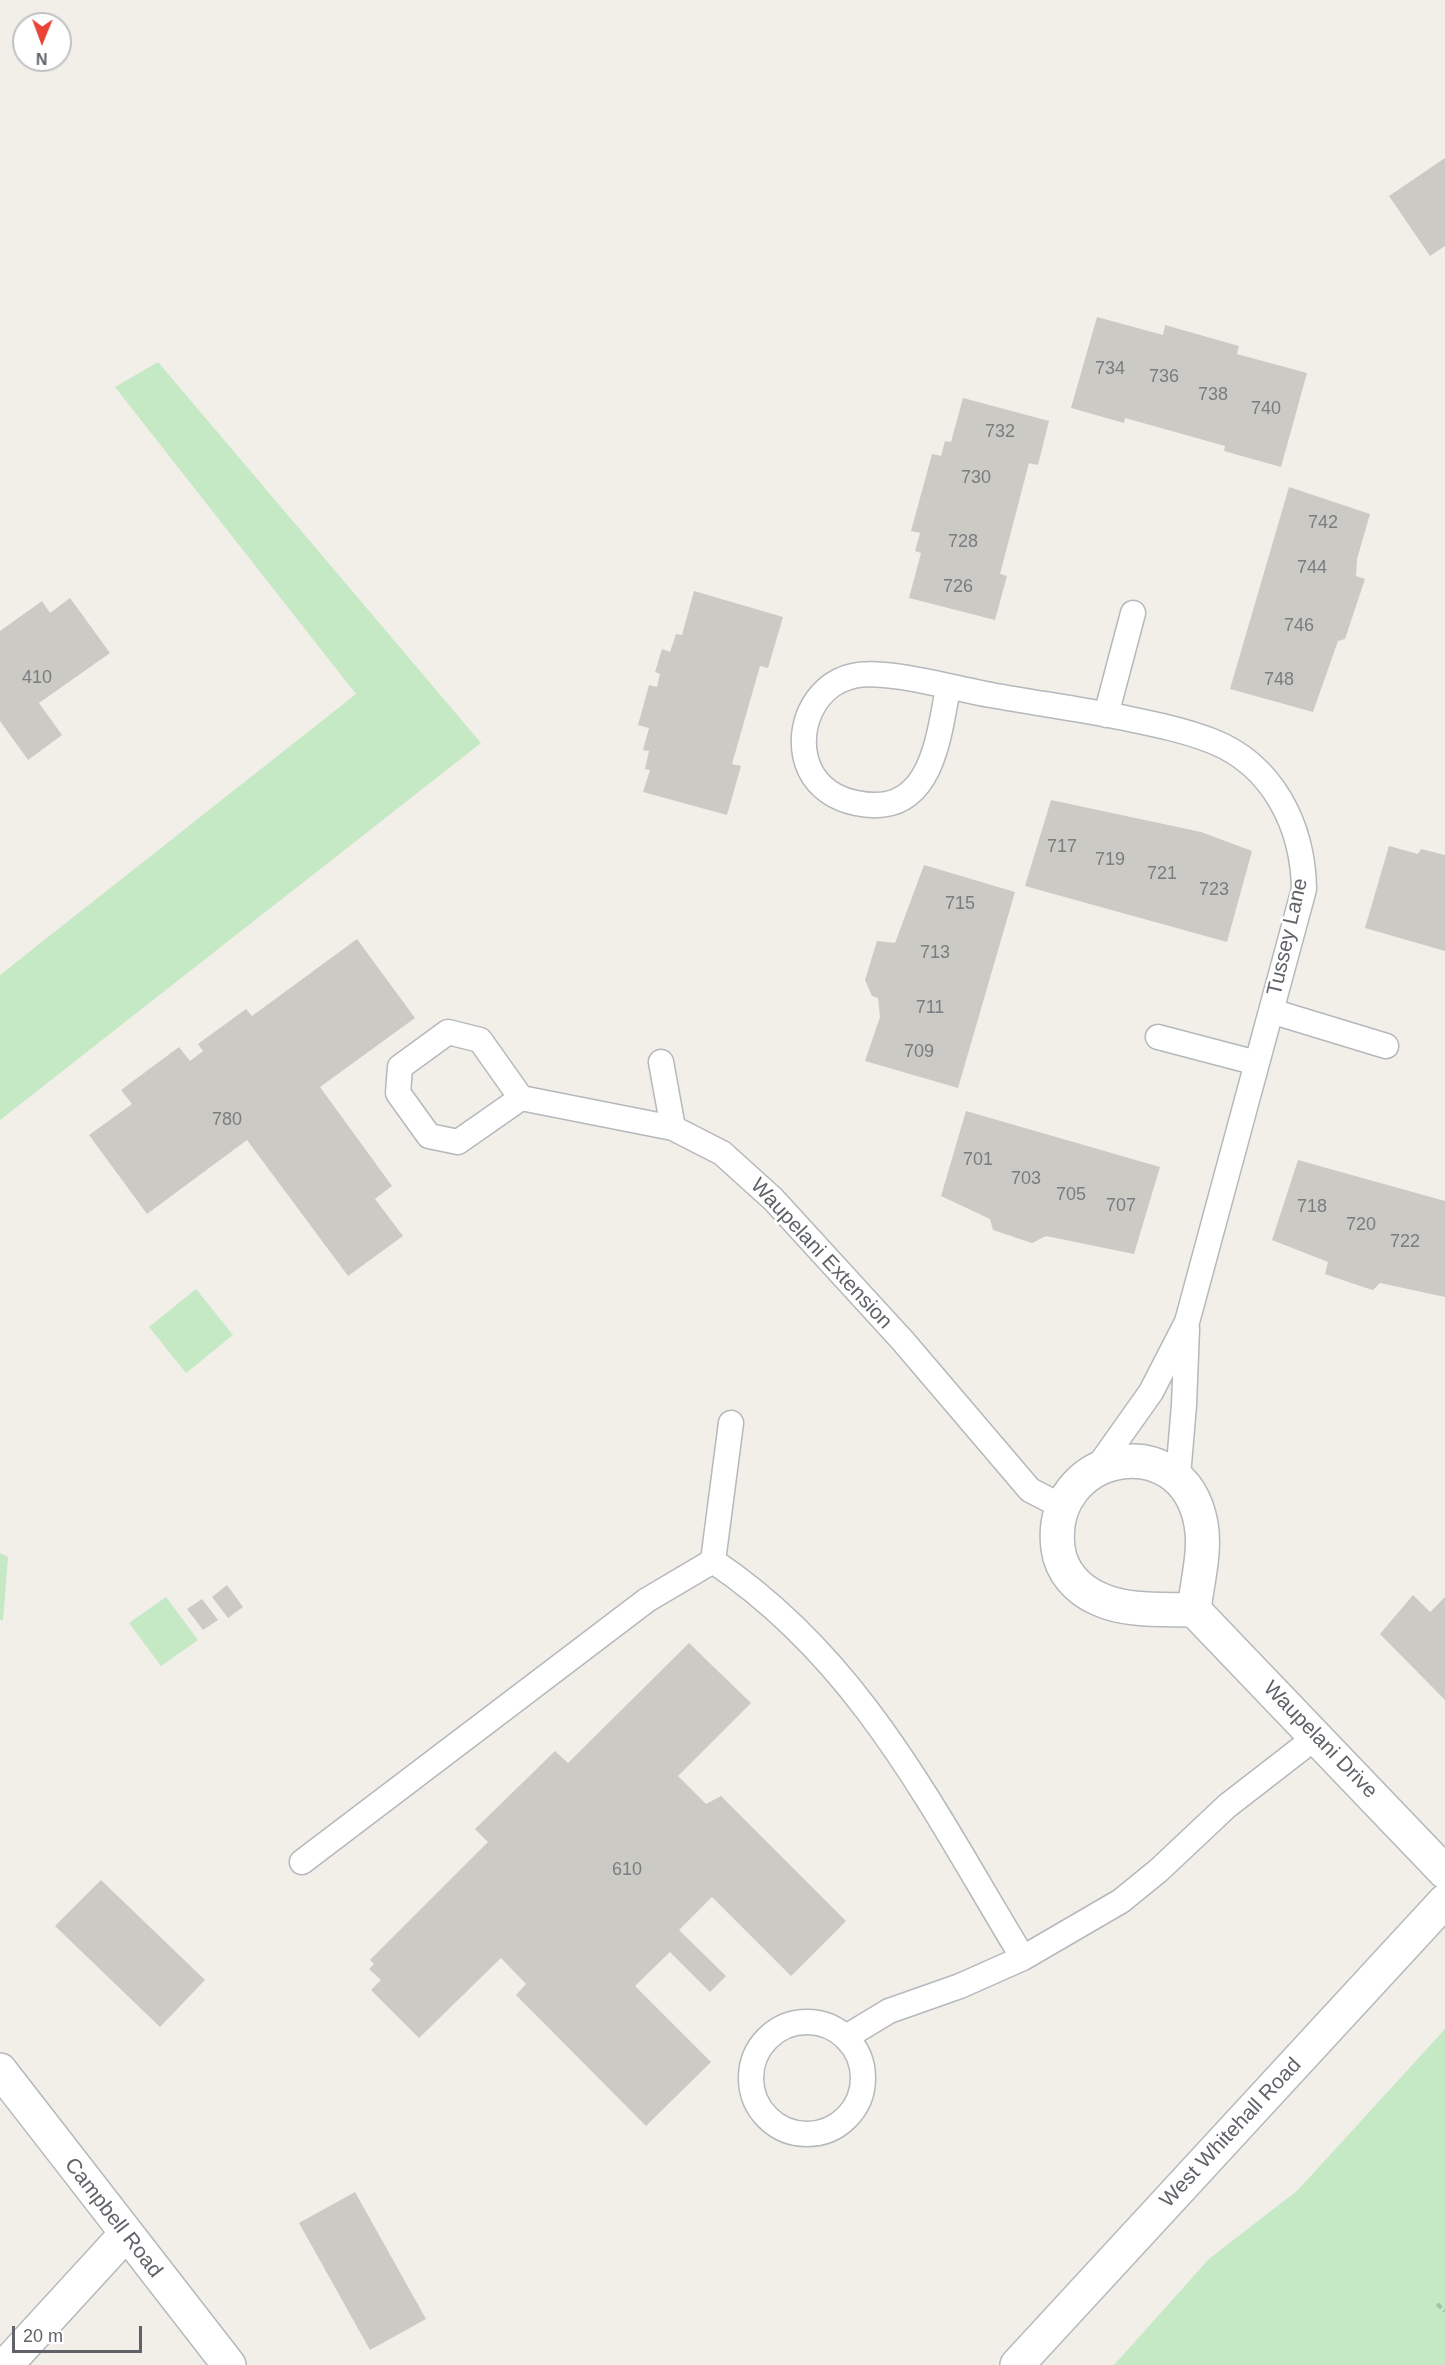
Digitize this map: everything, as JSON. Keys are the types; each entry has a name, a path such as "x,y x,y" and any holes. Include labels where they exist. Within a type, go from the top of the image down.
{"street":[{"path":"1137,1461 1159,1466 1178,1476 1198,1509 1202,1527 1194,1610 1123,1607 1100,1600 1082,1590 1067,1574 1059,1555 1057,1536 1063,1507 1078,1483 1095,1471 1116,1462 1137,1461"},
{"name":"Waupelani Drive","path":"1194,1610 1445,1872"},
{"name":"West Whitehall Road","path":"1017,2365 1445,1901"},
{"name":"Campbell Road","path":"0,2070 125,2235 229,2365"},
{"path":"6,2365 125,2235"}],"lane":[{"path":"1106,715 1133,614"},
{"name":"Tussey Lane","path":"948,688 930,770 916,789 895,802 872,807 839,799 825,789 811,771 803,748 805,725 815,702 831,685 852,676 883,674 948,688 1106,715 1176,729 1214,742 1243,759 1263,776 1294,823 1304,865 1304,889 1187,1322 1151,1392 1095,1471"},
{"path":"1271,1011 1386,1046"},
{"path":"448,1032 480,1040 521,1098 458,1142 429,1136 398,1093 400,1067 448,1032"},
{"path":"1158,1037 1257,1063"},
{"path":"661,1062 673,1128"},
{"name":"Waupelani Extension","path":"521,1098 673,1128 722,1153 773,1199 903,1341 1030,1490 1063,1507"},
{"name":"Tussey Lane","path":"1178,1476 1184,1405 1187,1322"},
{"path":"713,1561 731,1423"},
{"path":"302,1862 647,1600 713,1561"},
{"path":"713,1561 744,1581 788,1618 831,1663 885,1732 1023,1958"},
{"path":"846,2037 889,2011 960,1986 1023,1958 1121,1901 1159,1870 1227,1806 1316,1737"},
{"path":"812,2022 830,2026 846,2037 857,2052 863,2070 863,2088 856,2106 845,2120 829,2130 811,2135 792,2132 775,2125 762,2112 753,2096 750,2077 754,2059 763,2043 777,2030 794,2023 812,2022"}],"path":[{"path":"1437,2304 1445,2311"}],"green space":[{"path":"158,362 481,743 0,1120 0,975 356,694 115,387"},
{"path":"196,1289 233,1335 186,1373 149,1327"},
{"path":"0,1553 8,1557 3,1620 0,1620"},
{"path":"166,1597 198,1640 161,1666 129,1623"},
{"path":"1445,2029 1445,2365 1114,2365 1209,2259 1298,2190"}],"building":[{"path":"1445,158 1445,246 1430,256 1389,196"},
{"path":"1097,317 1163,335 1165,325 1239,346 1237,354 1307,373 1281,467 1224,451 1225,446 1125,418 1124,423 1071,408"},
{"path":"963,398 1049,421 1038,465 1029,463 1000,574 1007,576 995,620 909,598 921,553 915,551 920,533 911,531 932,454 941,456 945,441 951,442"},
{"path":"1289,487 1370,514 1357,559 1356,576 1365,579 1345,639 1338,641 1313,712 1230,689"},
{"path":"694,591 783,617 768,668 760,666 732,764 741,766 727,815 643,792 650,770 645,769 649,751 643,750 649,728 638,725 649,685 657,687 660,674 655,672 662,649 670,652 676,634 682,635"},
{"path":"70,598 110,653 39,703 62,735 28,760 0,721 0,631 42,601 50,613"},
{"path":"1051,800 1201,832 1252,851 1227,942 1025,886"},
{"path":"1389,846 1418,854 1421,849 1445,855 1445,951 1365,928"},
{"path":"924,865 1015,892 958,1088 865,1061 880,1017 878,998 872,996 865,980 877,941 895,943"},
{"path":"357,939 415,1018 320,1087 392,1186 375,1199 403,1236 348,1276 247,1140 147,1214 89,1135 132,1104 121,1090 179,1047 190,1061 203,1051 198,1044 246,1009 252,1016"},
{"path":"966,1111 1160,1167 1134,1254 1046,1236 1032,1243 993,1230 990,1219 941,1196"},
{"path":"1298,1160 1445,1201 1445,1297 1380,1283 1373,1290 1363,1287 1325,1274 1328,1262 1272,1240"},
{"path":"227,1585 243,1607 228,1618 212,1597"},
{"path":"1413,1595 1430,1612 1445,1597 1445,1700 1380,1634"},
{"path":"202,1599 218,1620 203,1630 187,1609"},
{"path":"689,1643 751,1703 678,1776 706,1804 721,1796 846,1921 791,1976 712,1897 679,1930 726,1976 710,1992 670,1952 635,1986 711,2062 646,2126 516,1995 526,1984 501,1958 419,2038 371,1990 381,1980 369,1969 374,1964 370,1960 488,1842 475,1829 555,1751 568,1763"},
{"path":"101,1880 205,1980 160,2027 55,1926"},
{"path":"355,2192 426,2319 370,2350 299,2223"}]}
